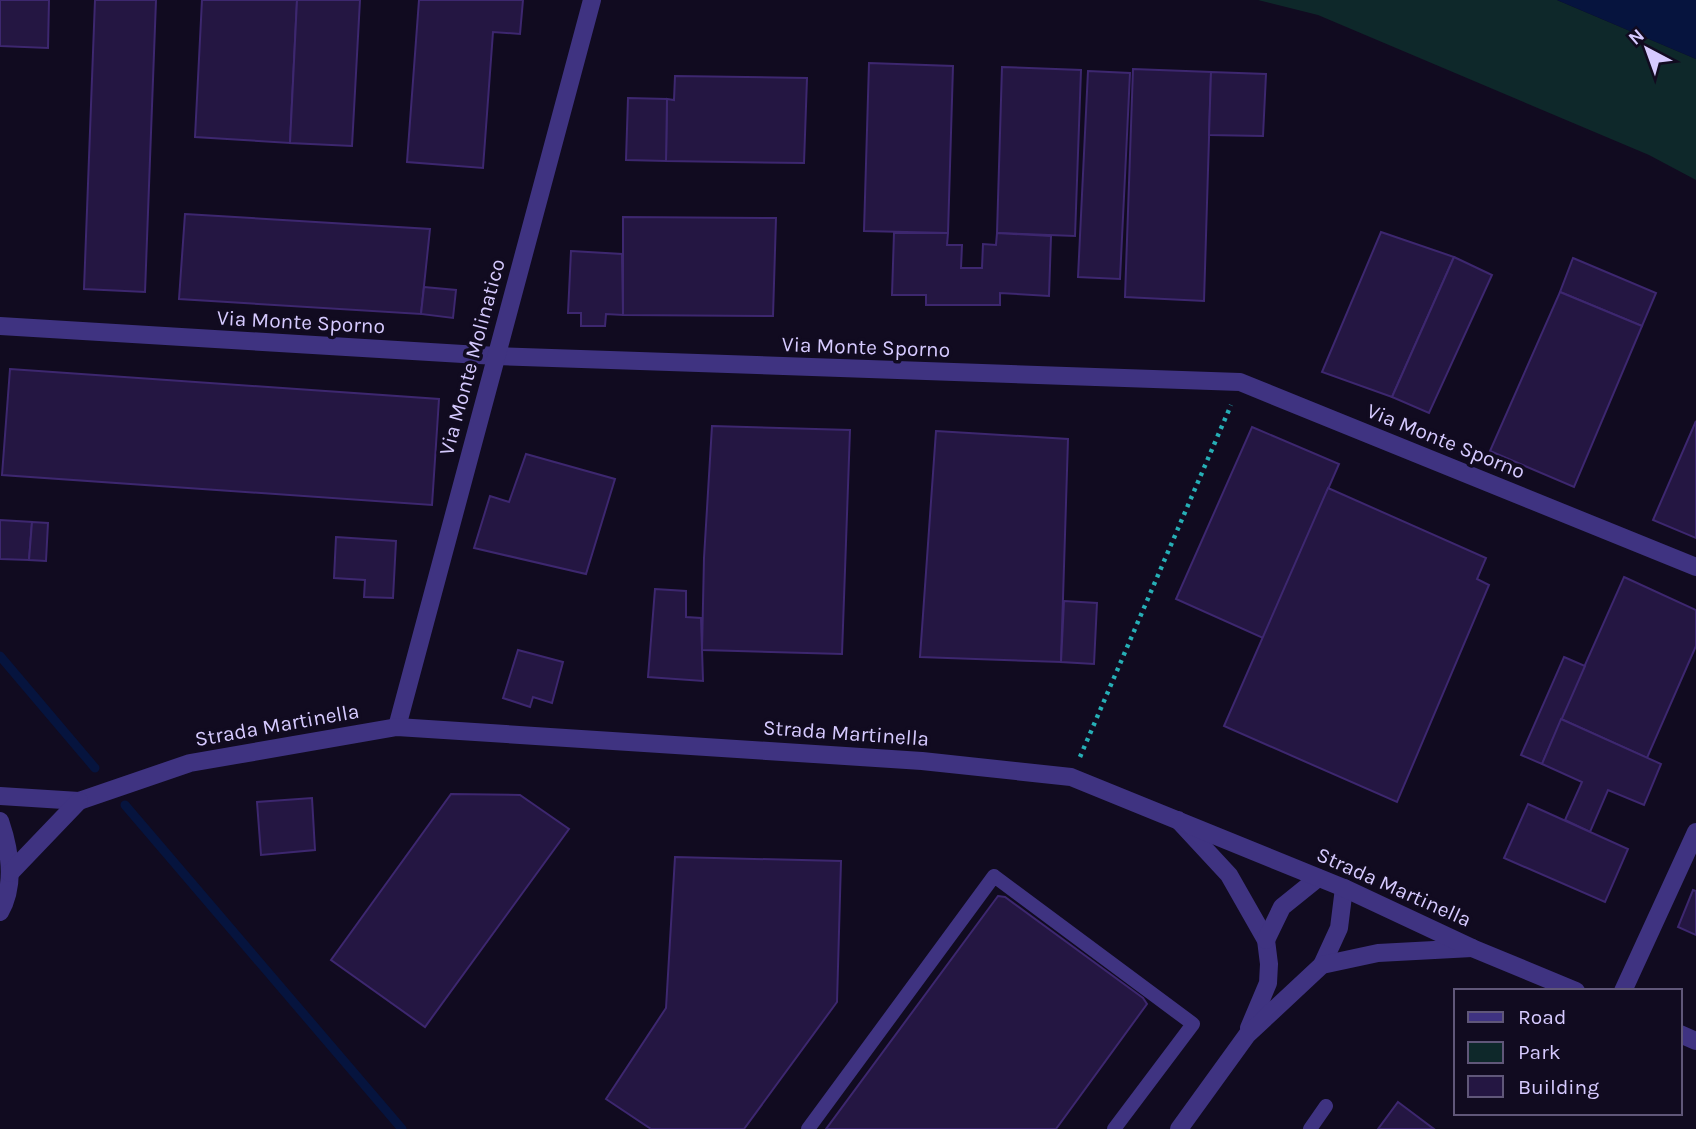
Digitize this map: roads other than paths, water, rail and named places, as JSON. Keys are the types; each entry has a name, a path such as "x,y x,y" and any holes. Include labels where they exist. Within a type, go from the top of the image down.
{"street":[{"name":"Via Monte Molinatico","path":"397,727 592,0"},
{"name":"Via Monte Sporno","path":"0,326 496,356 1240,383 1696,567"},
{"name":"Strada Martinella","path":"0,796 79,801 190,763 397,727 922,761 1071,777 1344,888 1472,948 1571,989"},
{"name":"Strada Martinella","path":"10,873 79,801"},
{"path":"1178,820 1229,875 1265,940 1269,964 1268,983 1247,1035"},
{"name":"Strada Martinella","path":"0,821 8,845 10,873 0,912"},
{"path":"1624,989 1696,832"},
{"path":"1265,940 1282,907 1318,878"},
{"path":"1179,1129 1247,1035 1322,965 1339,928 1344,888"},
{"path":"1322,965 1378,953 1472,948"}],"lane":[{"path":"808,1129 994,876 1193,1024 1114,1129"},
{"path":"1310,1129 1326,1106"}],"water":[{"path":"1557,0 1696,0 1696,59"}],"waterway":[{"path":"0,656 95,768"},
{"path":"125,805 402,1129"}]}
